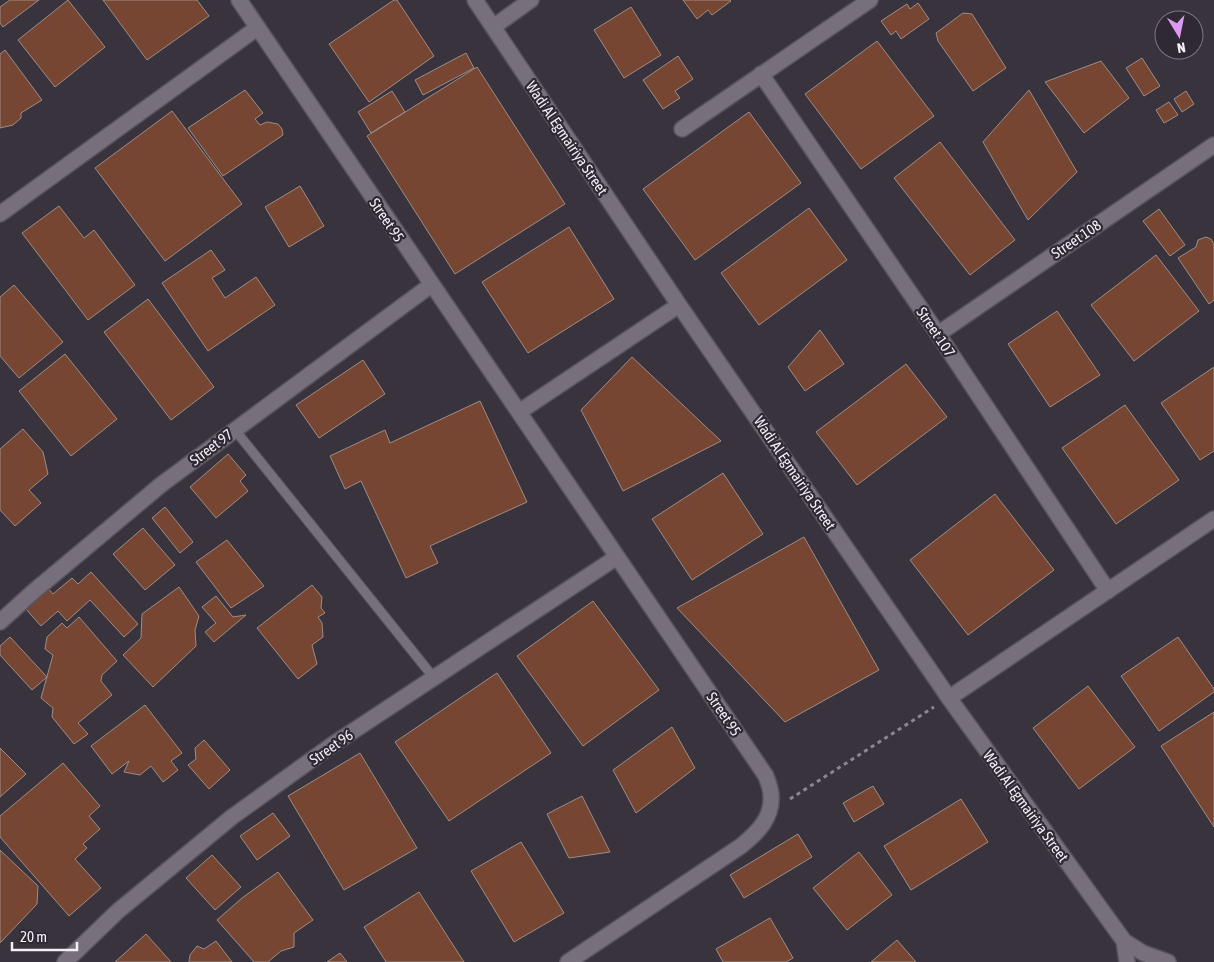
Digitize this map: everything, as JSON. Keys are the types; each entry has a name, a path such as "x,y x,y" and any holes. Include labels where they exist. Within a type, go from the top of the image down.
{"street":[{"name":"Street 95","path":"238,0 766,776 771,796 770,811"},
{"name":"Wadi Al Egmairiya Street","path":"475,0 680,305 949,698 1124,941 1144,953 1168,962"},
{"path":"493,26 531,0"},
{"path":"682,129 870,0"},
{"path":"0,214 257,28"},
{"name":"Street 107","path":"761,74 938,334 1108,591"},
{"name":"Street 108","path":"938,334 1214,145"},
{"name":"Street 97","path":"0,622 162,484 431,285"},
{"path":"519,412 680,305"},
{"path":"949,698 1214,519"},
{"name":"Street 96","path":"65,962 118,911 232,818 332,745 617,557"},
{"path":"568,962 742,846 760,830 770,811"},
{"name":"Wadi Al Egmairiya Street","path":"1124,941 1128,962"}],"lane":[{"path":"234,430 434,678"}],"path":[{"path":"770,811 949,698"}],"building":[{"path":"10,0 39,0 3,27 0,23 0,7"},
{"path":"68,0 105,47 55,87 18,40"},
{"path":"103,0 197,0 209,16 147,60"},
{"path":"394,0 397,0 434,56 369,102 329,44"},
{"path":"683,0 731,1 712,15 708,10 697,19"},
{"path":"918,3 929,19 901,39 896,31 891,35 881,21 907,4 910,9"},
{"path":"631,7 661,55 624,78 594,30"},
{"path":"963,13 972,14 1006,68 973,91 938,41 936,33"},
{"path":"877,41 934,116 861,169 805,94"},
{"path":"5,50 42,100 21,113 21,118 13,125 0,128 0,54"},
{"path":"466,53 474,68 423,95 415,80"},
{"path":"678,56 693,79 675,91 680,98 663,109 643,80"},
{"path":"1142,58 1160,86 1144,96 1126,68"},
{"path":"1101,61 1129,98 1084,133 1045,82"},
{"path":"477,67 565,204 455,274 367,136"},
{"path":"245,90 263,113 255,119 260,125 267,122 278,124 282,129 283,135 223,176 188,128"},
{"path":"1029,90 1077,172 1028,220 983,142"},
{"path":"392,91 405,112 371,133 358,112"},
{"path":"1186,91 1194,104 1182,112 1174,99"},
{"path":"1169,102 1178,115 1164,123 1156,110"},
{"path":"172,111 242,204 165,261 95,168"},
{"path":"749,112 801,183 695,260 643,189"},
{"path":"940,142 1015,240 970,275 894,178"},
{"path":"300,186 324,226 289,247 265,207"},
{"path":"59,206 84,238 94,230 135,285 88,320 22,233"},
{"path":"809,208 847,260 759,325 721,273"},
{"path":"1159,209 1185,245 1170,256 1143,221"},
{"path":"569,227 614,299 528,353 482,282"},
{"path":"1206,237 1211,239 1214,244 1214,300 1209,304 1178,258 1196,247 1198,240"},
{"path":"211,250 225,270 212,278 225,298 256,277 275,305 208,351 162,283"},
{"path":"1156,255 1199,311 1134,361 1091,305"},
{"path":"14,285 63,342 19,378 0,356 0,297"},
{"path":"148,299 214,387 171,420 104,332"},
{"path":"1057,311 1100,375 1050,407 1008,344"},
{"path":"820,330 844,364 805,391 788,367"},
{"path":"65,354 117,419 71,456 19,391"},
{"path":"632,357 721,441 623,491 581,410"},
{"path":"363,360 385,394 319,438 296,405"},
{"path":"906,364 947,417 857,485 816,432"},
{"path":"1214,367 1214,451 1200,460 1161,403"},
{"path":"480,401 527,502 430,546 438,563 406,578 361,481 345,489 330,456 385,430 390,443"},
{"path":"1125,405 1179,480 1116,524 1062,448"},
{"path":"23,429 43,452 48,474 29,490 41,503 15,526 0,510 0,449"},
{"path":"228,454 246,475 240,481 248,491 216,518 190,487"},
{"path":"723,473 763,534 692,580 652,519"},
{"path":"995,494 1054,570 968,635 910,560"},
{"path":"165,507 193,542 180,553 152,518"},
{"path":"143,528 175,565 145,590 113,554"},
{"path":"804,537 879,670 785,722 677,608"},
{"path":"227,540 264,586 231,608 196,562"},
{"path":"91,572 138,624 124,637 90,600 67,621 58,611 41,626 24,607 47,587 53,594 72,578 78,584"},
{"path":"312,585 322,597 321,608 325,613 318,617 322,623 323,637 312,645 317,664 298,679 257,628"},
{"path":"179,587 199,616 195,630 196,646 153,687 123,655 141,638 142,614"},
{"path":"216,596 233,617 246,615 214,642 205,632 216,623 202,607"},
{"path":"593,601 659,690 583,746 517,656"},
{"path":"79,617 117,661 102,675 101,681 112,695 78,723 88,734 74,744 52,717 53,708 41,698 53,655 45,649 47,637 62,623 67,628"},
{"path":"10,637 47,677 32,690 0,655 0,646"},
{"path":"1178,637 1214,689 1214,692 1159,731 1121,676"},
{"path":"497,673 551,753 449,821 395,742"},
{"path":"1088,686 1135,747 1079,789 1033,728"},
{"path":"145,705 182,753 171,761 178,770 163,782 151,766 140,775 124,772 129,761 112,774 91,746"},
{"path":"1214,712 1214,827 1161,746"},
{"path":"672,727 695,768 636,813 613,770"},
{"path":"204,740 230,770 209,789 188,765 196,759 195,748"},
{"path":"0,748 26,774 0,797"},
{"path":"360,753 417,848 344,890 288,796"},
{"path":"63,763 100,806 89,816 100,829 83,844 87,848 75,859 101,888 69,916 0,837 0,816"},
{"path":"873,786 884,804 854,822 843,803"},
{"path":"582,796 610,852 569,858 547,814"},
{"path":"961,799 988,842 911,890 884,846"},
{"path":"273,813 290,836 257,860 240,836"},
{"path":"798,834 812,857 744,898 730,875"},
{"path":"521,842 564,913 514,942 471,871"},
{"path":"0,850 38,886 37,904 0,943"},
{"path":"859,852 892,895 847,930 813,888"},
{"path":"212,855 241,887 215,910 186,878"},
{"path":"278,872 313,920 294,933 294,947 281,951 268,962 254,962 217,920 242,898"},
{"path":"419,892 464,962 386,962 364,927"},
{"path":"770,918 793,958 786,962 723,962 716,949"},
{"path":"146,934 171,962 115,962"},
{"path":"897,940 916,962 871,962"},
{"path":"216,941 232,962 189,962 190,955 197,946 204,949"},
{"path":"340,953 347,962 327,962"}]}
